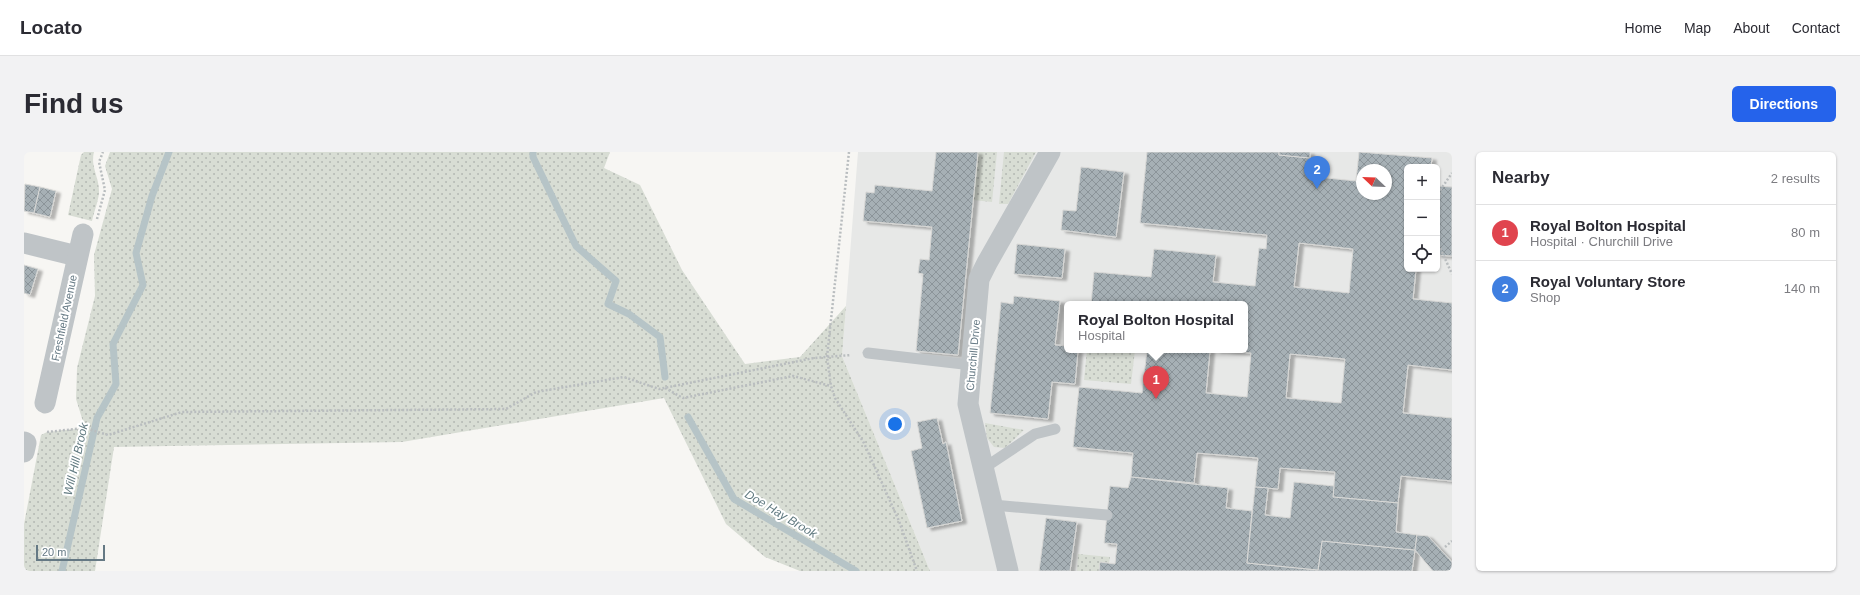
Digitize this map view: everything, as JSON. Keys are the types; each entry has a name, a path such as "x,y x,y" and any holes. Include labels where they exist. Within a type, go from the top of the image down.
{"street":[{"name":"Churchill Drive","path":"1008,571 968,404 979,279 1050,152"},
{"name":"Freshfield Avenue","path":"45,402 83,234"},
{"path":"24,243 77,256"}],"lane":[{"path":"868,353 972,365"},
{"path":"984,468 1035,434 1055,429"},
{"path":"993,505 1107,516"}],"path":[{"path":"83,234 95,228 105,190 99,162 103,152"},
{"path":"849,152 827,357 831,386 840,408 864,443 898,521 917,571"},
{"path":"1438,200 1441,189 1452,173"},
{"path":"1440,248 1452,274"},
{"path":"47,432 85,428 108,435 182,412 506,409 536,392 624,377 659,389 827,357 868,353"},
{"path":"665,387 683,398 793,376 831,386"},
{"path":"1445,547 1452,541"}],"shaded area":[{"path":"84,152 94,152 93,163 99,188 92,221 68,215 81,155"},
{"path":"110,152 610,152 604,168 640,185 682,270 745,364 800,357 846,306 842,356 930,571 800,571 765,557 726,524 664,398 402,442 114,447 95,571 24,571 24,524 41,435 47,432 85,428 76,399 77,368 95,296 94,255 112,189 105,166"},
{"path":"858,152 1452,152 1452,571 930,571 842,356"},
{"path":"978,152 997,152 992,202 973,200"},
{"path":"1004,152 1036,152 1008,204 999,204"},
{"path":"1087,353 1135,353 1131,384 1084,380"},
{"path":"985,423 1024,430 1005,448 994,447 987,438"},
{"path":"1078,554 1110,557 1109,563 1100,562 1099,571 1077,571"}],"building":[{"path":"936,152 978,152 958,355 916,351 923,274 918,273 920,259 929,260 932,227 863,221 866,192 874,193 875,185 932,191"},
{"path":"1147,152 1279,152 1279,155 1310,158 1307,176 1356,181 1356,200 1392,200 1392,164 1358,164 1359,152 1432,158 1431,164 1404,164 1404,272 1416,272 1413,299 1452,303 1452,370 1408,365 1403,413 1452,418 1452,481 1401,476 1398,503 1333,497 1335,472 1280,468 1278,489 1255,487 1258,458 1197,453 1194,483 1131,477 1133,453 1073,447 1079,387 1142,393 1147,353 1210,353 1206,393 1247,397 1251,353 1248,353 1248,301 1091,301 1094,272 1151,277 1154,249 1216,255 1213,282 1255,286 1259,248 1266,249 1267,235 1140,223","holes":["1299,243 1353,249 1349,293 1294,287","1290,354 1345,359 1341,403 1286,398"]},
{"path":"1279,152 1310,152 1310,158 1279,155"},
{"path":"1081,167 1124,172 1116,237 1061,230 1063,210 1076,211"},
{"path":"25,184 40,187 34,213 24,211"},
{"path":"1440,186 1452,187 1452,256 1440,255"},
{"path":"40,187 56,191 50,217 34,213"},
{"path":"1017,244 1065,249 1062,278 1014,274"},
{"path":"24,265 38,269 30,295 24,293"},
{"path":"1014,296 1060,301 1055,345 1064,346 1064,353 1078,353 1075,384 1052,382 1048,419 990,413 1001,302 1013,304"},
{"path":"937,418 943,444 946,442 962,521 927,528 911,451 922,448 917,422"},
{"path":"1131,477 1228,488 1226,508 1252,511 1247,563 1318,570 1322,541 1415,550 1412,571 1099,571 1100,562 1115,564 1117,544 1104,543 1110,486 1128,488"},
{"path":"1294,482 1334,486 1333,497 1398,503 1396,532 1417,535 1415,550 1322,541 1318,570 1247,563 1255,487 1268,488 1265,515 1290,518"},
{"path":"1046,518 1077,522 1070,571 1039,571"},
{"path":"1417,535 1428,536 1452,562 1452,571 1433,571 1415,550"}],"waterway":[{"name":"Will Hill Brook","path":"62,571 97,418 116,384 113,344 143,285 136,253 152,196 169,152"},
{"path":"533,152 533,157 576,246 616,281 608,304 629,314 660,337 665,377"},
{"name":"Doe Hay Brook","path":"688,417 734,499 856,571"}],"place":[{"name":"Royal Voluntary Store","path":"1317,189"},
{"name":"Royal Bolton Hospital","path":"1156,399"}]}
